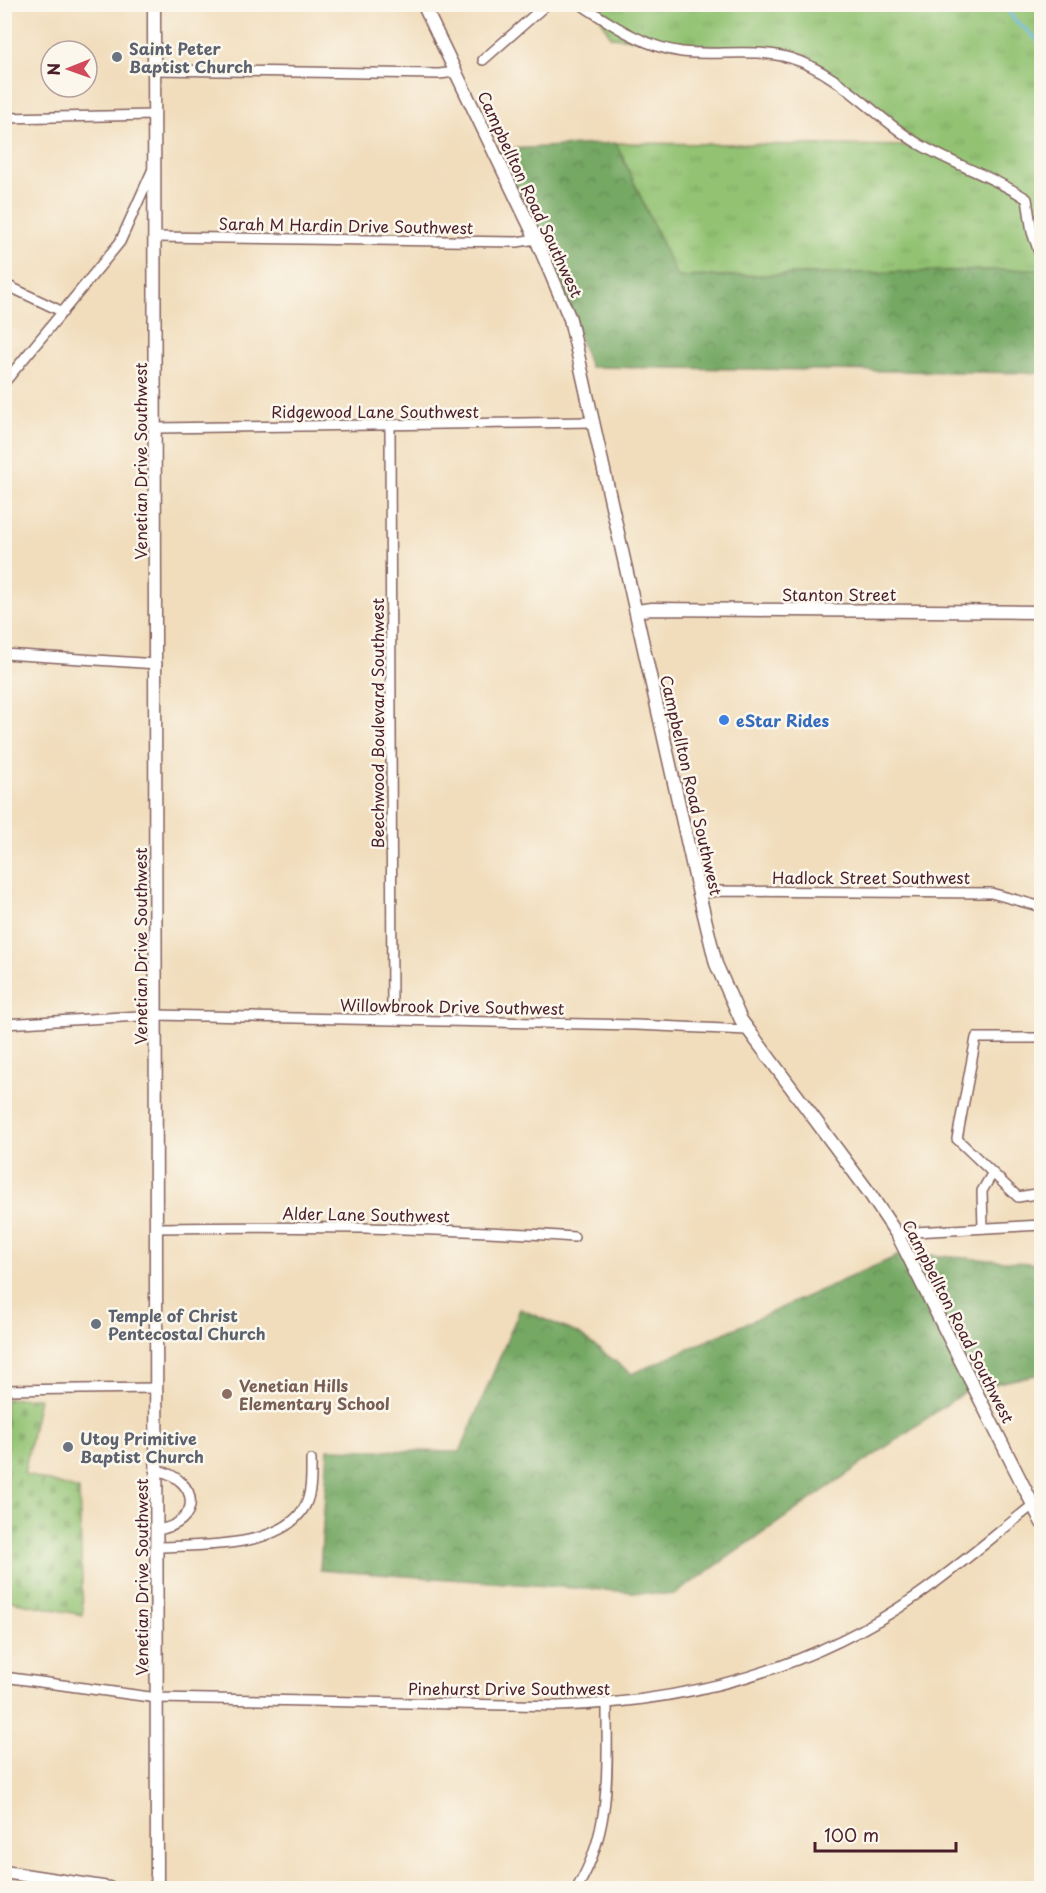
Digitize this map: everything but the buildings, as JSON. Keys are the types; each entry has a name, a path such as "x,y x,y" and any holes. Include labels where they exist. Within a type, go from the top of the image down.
{"street":[{"name":"Venetian Drive Southwest","path":"154,4 157,664 157,1888"},
{"name":"Campbellton Road Southwest","path":"423,4 536,239 570,319 699,894 716,963 726,991 747,1030 868,1191 896,1233 921,1276 1041,1522"},
{"path":"483,60 547,4"},
{"path":"580,4 625,33 668,50 766,53 815,68 915,142 1008,186 1027,199 1032,232 1041,261"},
{"path":"155,70 439,74 456,72"},
{"path":"4,118 155,115"},
{"path":"4,383 120,242 155,163"},
{"name":"Sarah M Hardin Drive Southwest","path":"155,237 517,242 536,239"},
{"path":"4,284 63,312"},
{"name":"Ridgewood Lane Southwest","path":"156,428 594,422"},
{"name":"Beechwood Boulevard Southwest","path":"390,426 392,1019"},
{"name":"Stanton Street","path":"636,611 652,609 1041,612"},
{"path":"4,654 157,664"},
{"name":"Hadlock Street Southwest","path":"699,894 718,891 991,893 1041,907"},
{"name":"Willowbrook Drive Southwest","path":"4,1024 156,1015 392,1019 747,1030"},
{"path":"1041,1038 976,1038 957,1139 1018,1197 1041,1193"},
{"path":"983,1228 982,1191 992,1174"},
{"path":"896,1233 1041,1225"},
{"name":"Alder Lane Southwest","path":"157,1228 264,1227 513,1233 574,1237"},
{"path":"4,1390 157,1388"},
{"path":"157,1547 251,1539 275,1532 297,1517 305,1506 310,1488 311,1460"},
{"path":"157,1470 183,1482 188,1488 191,1507 177,1524 157,1530"},
{"name":"Pinehurst Drive Southwest","path":"4,1677 158,1698 607,1704 665,1698 720,1686 778,1668 828,1647 876,1622 918,1595 1033,1505"},
{"path":"577,1888 593,1854 607,1801 607,1704"},
{"path":"4,1872 109,1888"}],"green space":[{"path":"593,5 1041,5 1041,269 677,277 616,143 922,146 806,54 611,37"},
{"path":"616,143 677,277 1041,269 1041,373 590,367 565,299 491,150"},
{"path":"904,1253 1041,1264 1041,1374 969,1389 674,1595 320,1570 328,1449 460,1452 520,1309 579,1334 632,1374"},
{"path":"39,1398 24,1474 79,1490 83,1615 5,1600 5,1399"}],"waterway":[{"path":"1007,4 1016,22 1033,35 1042,46"},
{"path":"1034,1296 1042,1297"}],"place":[{"name":"Saint Peter Baptist Church","path":"117,57"},
{"name":"eStar Rides","path":"724,720"},
{"name":"Temple of Christ Pentecostal Church","path":"96,1324"},
{"name":"Venetian Hills Elementary School","path":"227,1394"},
{"name":"Utoy Primitive Baptist Church","path":"68,1447"}]}
